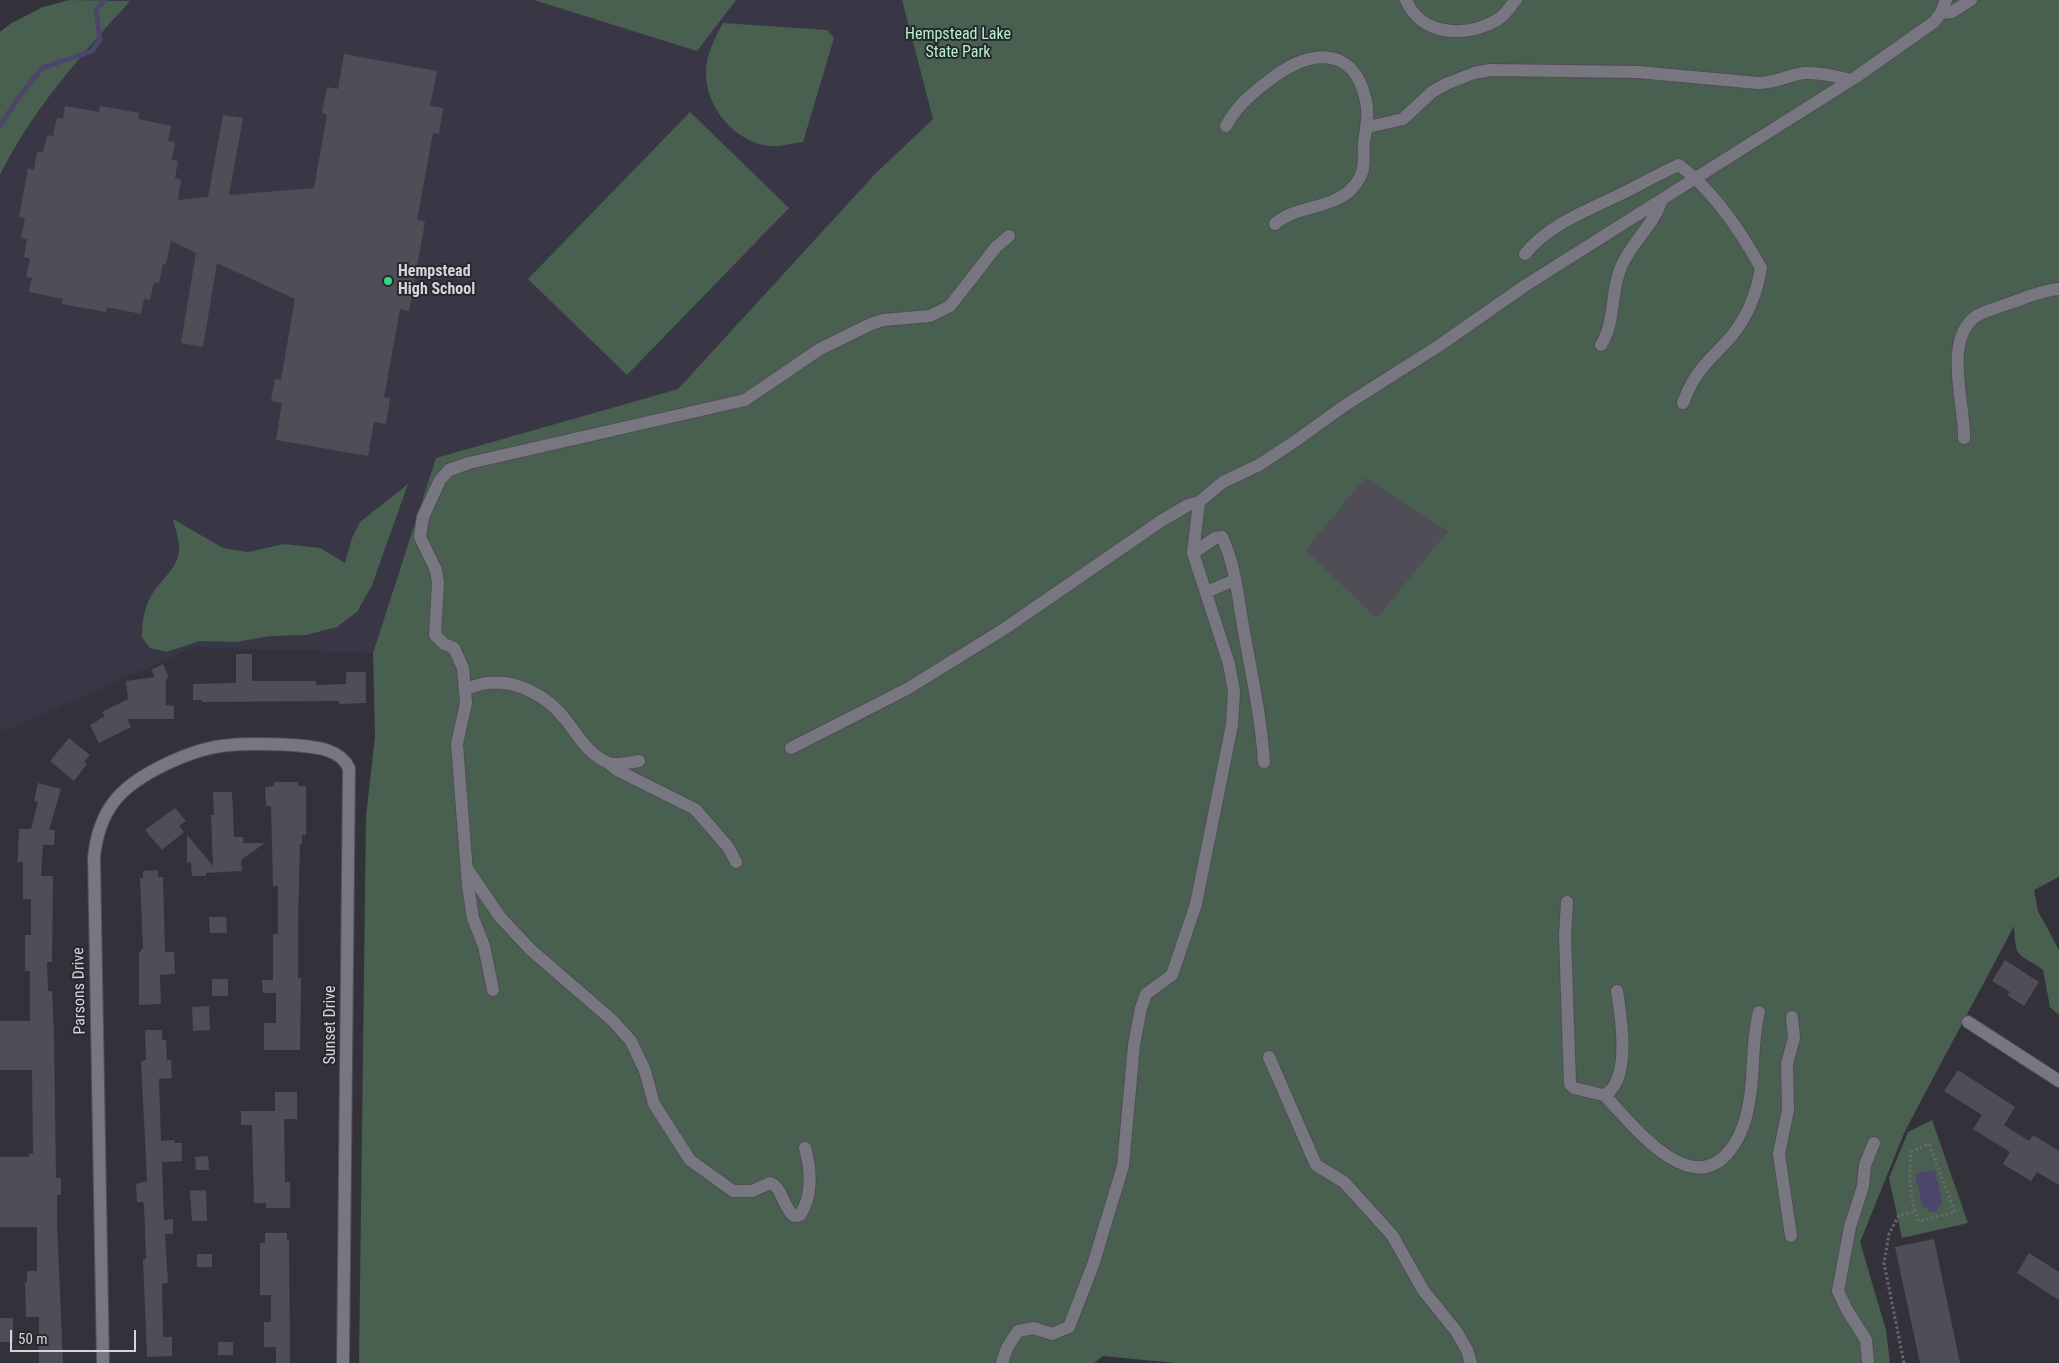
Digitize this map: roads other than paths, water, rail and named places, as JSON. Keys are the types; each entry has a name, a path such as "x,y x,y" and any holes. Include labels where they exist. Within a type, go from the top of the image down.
{"street":[{"path":"1406,0 1420,21 1436,29 1447,31 1469,29 1492,22 1506,14 1516,0"},
{"path":"791,748 907,689 1061,591 1161,521 1188,505 1198,502 1223,482 1259,465 1344,406 1440,345 1526,285 1696,180 1852,80 1934,22 1941,13 1946,0"},
{"path":"1941,13 1952,12 1971,0"},
{"path":"1226,126 1232,115 1247,98 1276,74 1297,63 1320,56 1342,62 1352,72 1361,86 1366,101 1368,127 1364,142 1366,162 1361,177 1354,188 1331,201 1284,216 1275,224"},
{"path":"1368,127 1403,119 1432,92 1446,84 1474,73 1490,70 1638,72 1758,83 1772,83 1804,73 1834,75 1852,80"},
{"path":"1525,254 1535,241 1566,221 1679,165 1712,195 1749,246 1761,268 1759,281 1743,319 1730,337 1698,371 1683,403"},
{"path":"1601,345 1610,326 1620,269 1630,250 1657,212 1661,202"},
{"path":"493,990 484,946 473,918 467,868 457,744 466,703 463,668 454,648 444,644 435,635 438,582 436,570 420,537 423,517 431,496 450,470 522,449 745,400 820,349 871,324 883,320 930,316 950,306 996,247 1009,236"},
{"path":"1964,438 1958,352 1961,336 1976,316 1989,310 2059,289"},
{"path":"1002,1363 1007,1348 1018,1331 1034,1328 1052,1334 1069,1327 1093,1265 1122,1166 1134,1045 1141,1008 1146,994 1172,975 1196,904 1232,725 1234,691 1229,664 1193,553 1198,502"},
{"path":"1193,553 1216,538 1222,538 1235,580 1256,692 1264,762"},
{"path":"1206,592 1235,580"},
{"path":"465,689 488,683 515,686 533,692 551,704 585,746 617,770 695,809 728,846 736,862"},
{"name":"Parsons Drive","path":"103,1363 94,857 97,836 113,803 136,781 172,762 211,748 230,745 277,744"},
{"name":"Sunset Drive","path":"277,744 317,747 345,760 349,768 342,1363"},
{"path":"610,764 639,761"},
{"path":"467,868 488,902 512,930 531,950 612,1020 631,1041 645,1071 654,1104 690,1160 733,1191 752,1191 770,1183 775,1185 788,1212 794,1216 800,1215 805,1208 809,1184 810,1165 805,1148"},
{"path":"1567,902 1565,935 1570,1084 1574,1088 1607,1096 1641,1135 1662,1153 1689,1165 1701,1167 1713,1166 1730,1150 1745,1119 1750,1103 1753,1039 1759,1012"},
{"path":"1607,1096 1620,1078 1621,1022 1617,991"},
{"path":"1791,1236 1779,1154 1788,1110 1787,1064 1794,1038 1792,1016"},
{"path":"1968,1022 2059,1081"},
{"path":"1269,1057 1316,1165 1344,1182 1392,1235 1423,1290 1456,1331 1467,1350 1471,1363"},
{"path":"1868,1363 1866,1340 1847,1310 1838,1291 1850,1227 1863,1186 1865,1165 1874,1143"}],"waterway":[{"path":"0,126 18,98 42,68 92,51 100,39 96,11 104,0"}],"place":[{"name":"Hempstead High School","path":"388,281"}],"park label":[{"name":"Hempstead Lake State Park","path":"958,44"}]}
